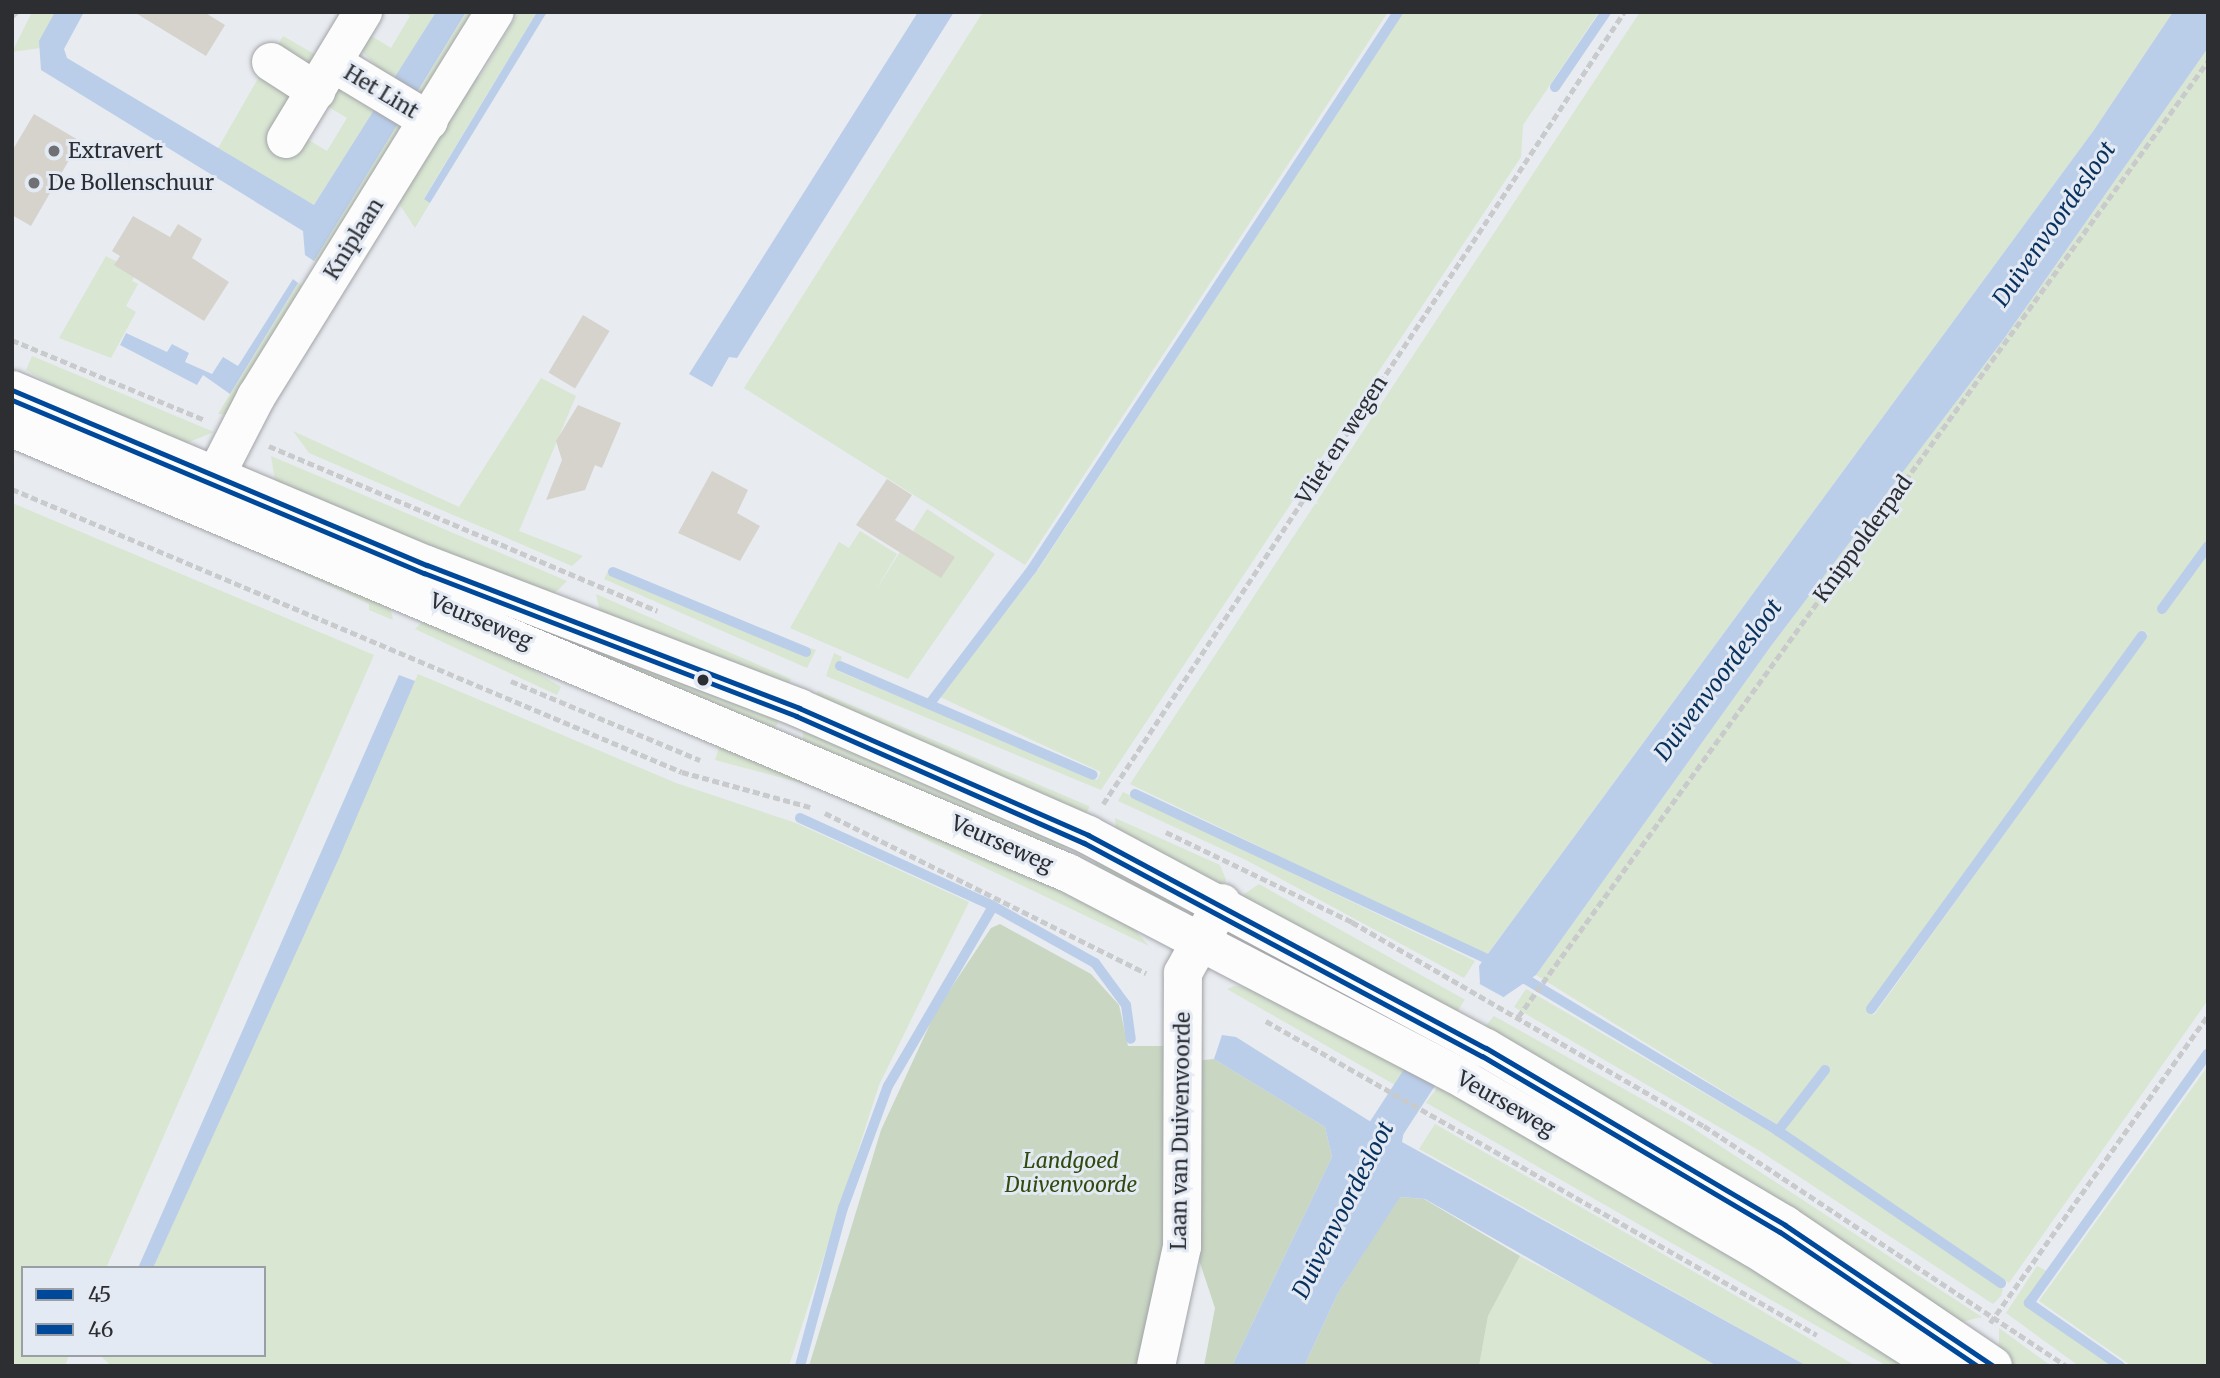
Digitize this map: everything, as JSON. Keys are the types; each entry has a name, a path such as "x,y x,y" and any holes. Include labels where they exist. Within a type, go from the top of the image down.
{"main road":[{"name":"Het Lint","path":"286,138 363,12"},
{"name":"Kniplaan","path":"208,491 236,433 423,117 495,12"},
{"name":"Het Lint","path":"271,62 378,89 423,117"},
{"name":"Veurseweg","path":"12,390 208,491 1068,873 1413,1051 1754,1248 1968,1360"},
{"name":"Veurseweg","path":"12,428 208,491 799,708 1088,835 1222,904 1486,1048 1785,1225 1968,1360"},
{"name":"Laan van Duivenvoorde","path":"1156,1366 1182,1247 1182,973 1222,904"}],"path":[{"path":"12,16 17,12"},
{"name":"Vliet en wegen","path":"1088,835 1624,12"},
{"name":"Knippolderpad","path":"1518,1017 1544,975 2208,61"},
{"path":"12,340 236,433"},
{"path":"12,489 682,772 813,808 1183,991"},
{"name":"Veurseweg","path":"500,676 716,765"},
{"path":"1244,868 1511,1012"},
{"path":"1254,1014 1821,1337"},
{"path":"1968,1360 2208,1015"}],"green space":[{"path":"32,12 55,12 40,48 12,52"},
{"path":"404,12 436,12 392,83 361,50 370,35 391,48 410,16"},
{"path":"466,12 482,12 428,100 415,96"},
{"path":"519,12 537,12 424,198 430,203 415,228 400,205 400,192 466,78 480,77"},
{"path":"983,12 1388,12 1025,565 744,388"},
{"path":"1403,12 1599,12 1523,125 1521,157 1101,790 826,676 834,653 842,657 838,671 1097,780 1101,772 940,697 1038,570"},
{"path":"1640,12 2173,12 2094,130 1486,956 1130,784"},
{"path":"283,36 323,59 313,69 272,55"},
{"path":"2208,48 2208,540 2157,610 2164,614 2208,554 2208,1000 2009,1283 1785,1131 1828,1063 1778,1125 1536,975 1771,646 2003,340","holes":["2142,630 2148,634 1874,1015 1866,1010"]},
{"path":"264,68 290,85 307,139 327,151 347,118 327,106 337,90 343,87 379,104 314,205 217,150"},
{"path":"401,117 409,122 328,261 314,261"},
{"path":"106,256 137,272 132,281 138,284 126,306 136,312 111,358 59,338"},
{"path":"298,283 307,289 229,414 218,414"},
{"path":"32,356 214,432 184,444 114,421 26,370"},
{"path":"541,378 576,396 519,531 583,556 572,566 309,453 293,431 459,507"},
{"path":"271,456 567,581 553,595 276,486"},
{"path":"12,503 374,655 107,1266 21,1266 21,1357 68,1357 65,1366 12,1366"},
{"path":"927,509 995,554 908,679 790,628 839,542 849,548 860,531 897,554 874,593"},
{"path":"252,550 390,606 393,620 369,610 369,604"},
{"path":"610,567 611,576 806,657 810,648 816,650 807,668 604,579"},
{"path":"596,594 791,679 786,690 601,617"},
{"path":"424,620 473,633 561,687 557,695 415,629"},
{"path":"599,647 781,715 774,731 595,658"},
{"path":"418,674 676,783 796,823 969,902 879,1085 789,1366 111,1366 102,1357 266,1357 266,1266 154,1266"},
{"path":"818,691 1090,806 1086,814 815,698"},
{"path":"803,722 1067,845 1056,849 803,744"},
{"path":"721,742 1118,910 1149,946 816,787 715,760"},
{"path":"1123,792 1475,961 1464,978 1246,860 1118,801"},
{"path":"1115,818 1220,865 1226,880 1222,889 1116,829"},
{"path":"1094,859 1171,897 1178,909 1096,867"},
{"path":"1259,884 1688,1125 1982,1317 1953,1324 1237,899"},
{"name":"Landgoed Duivenvoorde","path":"1000,924 1091,974 1119,1005 1128,1046 1173,1046 1173,1199 1143,1366 809,1366 881,1130 937,1009 991,928"},
{"path":"1234,986 1265,989 1392,1053 1916,1366 1887,1366 1227,989"},
{"path":"1526,989 1774,1134 2003,1289 2001,1296 1993,1304 1760,1151 1514,1007"},
{"path":"1214,1059 1325,1127 1332,1157 1232,1366 1204,1366 1215,1308 1195,1248 1195,1061"},
{"path":"2208,1066 2208,1366 2132,1366 2039,1301"},
{"path":"1435,1124 1856,1366 1807,1366 1419,1149"},
{"path":"1399,1197 1424,1199 1520,1256 1488,1316 1479,1366 1304,1366 1338,1293"},
{"path":"1520,1256 1717,1366 1479,1366 1488,1316"},
{"path":"2037,1266 2047,1271 2026,1304 2112,1366 2079,1366 2006,1313"},
{"path":"1999,1328 2051,1366 2010,1366 1999,1358"}],"water":[{"path":"55,12 84,12 64,49 67,58 314,205 436,12 466,12 314,261 305,255 303,231 41,70 39,41"},
{"path":"537,12 547,12 430,203 424,199"},
{"path":"918,12 954,12 737,358 729,357 712,387 689,374"},
{"path":"2173,12 2208,12 2208,48 2003,340 1771,646 1536,975 1505,996 1405,1124 1402,1142 1807,1366 1717,1366 1425,1199 1400,1197 1338,1293 1304,1366 1232,1366 1332,1157 1325,1127 1214,1059 1222,1035 1236,1037 1379,1127 1394,1119 1480,983 1479,966 2094,130"},
{"path":"293,279 298,283 230,394 203,375 197,385 120,345 126,333 167,352 172,344 189,353 185,362 212,374 223,357 238,366"},
{"path":"399,675 415,681 339,858 154,1266 139,1266"}],"pier":[{"path":"1476,982 1507,999 1409,1124 1392,1115"}],"building":[{"path":"134,12 204,12 225,25 206,56"},
{"name":"De Bollenschuur","path":"34,114 80,141 31,226 12,215 12,151"},
{"path":"133,216 170,237 178,224 202,239 192,258 229,282 204,321 114,265 120,256 112,251"},
{"path":"583,315 610,331 575,388 548,372"},
{"path":"578,405 621,423 602,468 595,465 585,490 546,500 562,460 556,441"},
{"path":"712,471 748,490 737,513 760,526 740,561 678,533"},
{"path":"887,479 912,495 895,520 955,557 941,578 856,525"}],"waterway":[{"path":"931,702 1032,569 1398,12"},
{"path":"1555,87 1606,12"},
{"path":"2162,609 2208,546"},
{"path":"613,572 806,652"},
{"path":"1871,1009 2142,636"},
{"path":"840,666 1093,775"},
{"path":"1135,794 1496,963"},
{"path":"800,818 993,906 1095,963 1126,1005 1131,1039"},
{"path":"800,1366 843,1208 888,1086 993,906"},
{"path":"1517,974 1778,1131 2001,1283"},
{"name":"Duivenvoordesloot","path":"1361,1166 1445,1037"},
{"path":"2120,1366 2029,1303 2208,1053"},
{"path":"1778,1131 1825,1070"}],"transit line":[{"name":"45","path":"12,390 427,565 799,708 1088,835 1486,1048 1785,1225 1993,1366"},
{"name":"46","path":"12,400 424,573 796,716 1084,843 1482,1056 1780,1232 1977,1366"}],"place":[{"name":"Extravert","path":"54,151"},
{"name":"De Bollenschuur","path":"34,183"}]}
